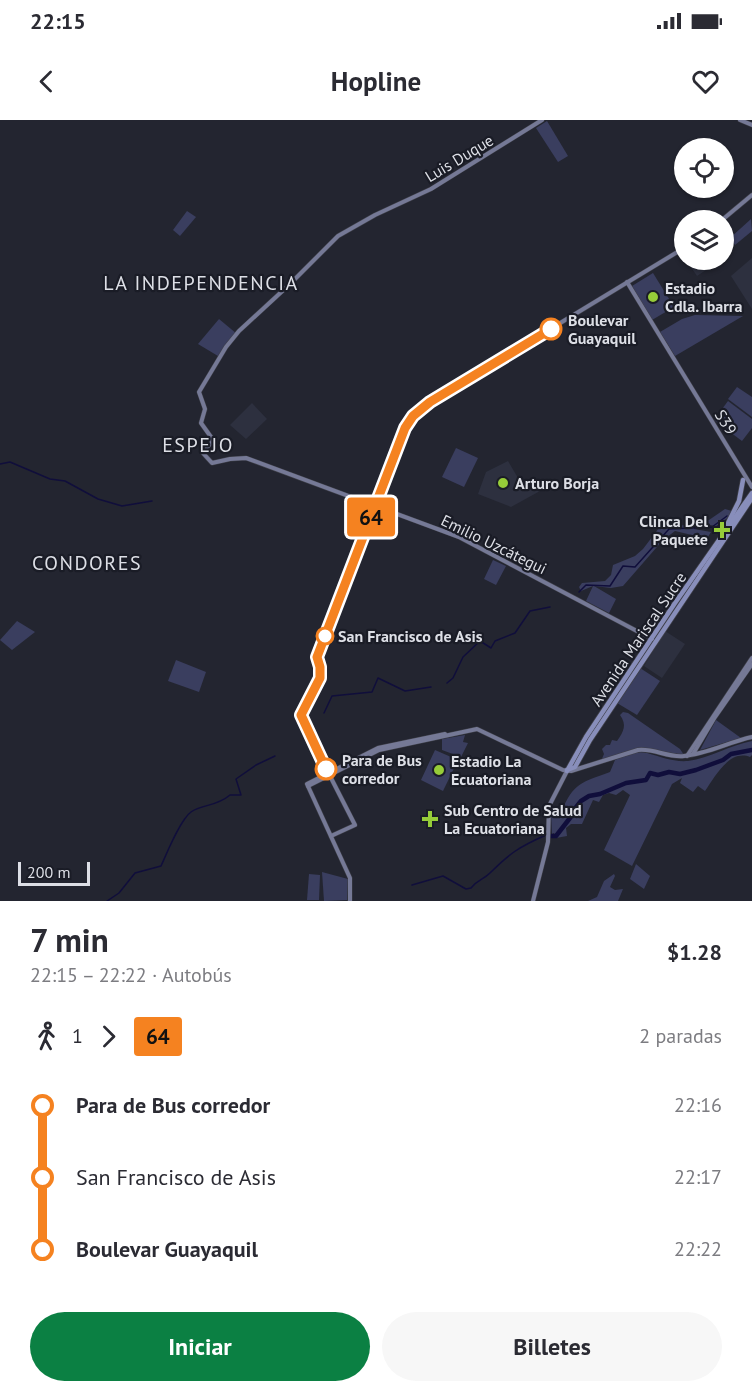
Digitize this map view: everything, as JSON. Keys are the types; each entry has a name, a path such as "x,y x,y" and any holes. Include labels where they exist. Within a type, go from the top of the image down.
{"main road":[{"path":"732,522 743,480"},
{"name":"Avenida Mariscal Sucre","path":"741,512 752,493"},
{"name":"Avenida Mariscal Sucre","path":"654,640 732,522 752,498"},
{"name":"Avenida Mariscal Sucre","path":"567,771 579,748 732,522"}],"street":[{"name":"Luis Duque","path":"212,463 202,452 212,442 201,423 205,408 199,392 231,340 338,236 375,215 417,196 510,142 542,120"},
{"path":"740,120 752,125"},
{"path":"734,210 752,195"},
{"path":"331,836 354,825 303,722 302,712 320,678 317,657 405,428 418,411 435,399 674,254"},
{"name":"S39","path":"627,282 752,487"},
{"name":"Emilio Uzcátegui","path":"212,463 246,458 459,537 654,640"},
{"path":"690,755 752,658"},
{"path":"690,755 752,664"},
{"path":"329,774 378,748 478,727 567,771"},
{"path":"350,901 351,878 307,785 379,750 477,729 567,771 579,770 642,749 674,756 690,755 752,737"},
{"name":"Avenida Mariscal Sucre","path":"532,901 548,842 549,806 567,771"}],"shaded area":[{"path":"547,121 568,156 558,162 536,128"},
{"path":"187,211 196,217 180,236 173,230"},
{"path":"751,219 752,231 735,245 734,234"},
{"path":"752,258 752,309 731,276"},
{"path":"693,270 706,270 697,276"},
{"name":"Estadio Cdla. Ibarra","path":"653,273 674,307 652,320 632,286"},
{"path":"695,315 743,316 675,356 660,332 682,319"},
{"name":"LA INDEPENDENCIA","path":"219,319 237,334 218,356 198,344"},
{"path":"737,387 752,397 752,417 728,399"},
{"path":"728,401 752,419 752,428 742,441 714,420"},
{"path":"252,403 267,419 246,439 230,425"},
{"path":"456,448 478,458 464,487 442,477"},
{"name":"Arturo Borja","path":"508,461 525,485 533,481 540,491 511,507 478,494 486,472"},
{"path":"725,509 732,511 729,517 716,526 699,523 694,526 694,529 711,532 703,545 699,542 699,538 675,531 663,540 623,586 611,588 594,586 616,599 609,613 586,601 593,586 581,591 579,587 582,583 605,581 611,575 613,565 635,556 665,520 670,527 685,525 688,518 697,522 701,519 709,520"},
{"path":"493,560 506,566 496,585 484,579"},
{"path":"17,621 35,632 12,650 0,640"},
{"path":"665,631 685,644 662,678 644,666"},
{"path":"176,660 206,672 199,692 168,681"},
{"path":"640,668 660,681 637,715 617,703"},
{"path":"623,712 628,713 680,749 684,755 640,748 601,761 604,754 602,749 610,745 612,740 617,741 623,731 624,725 620,715"},
{"path":"716,720 741,738 700,750"},
{"path":"465,735 463,742 468,743 461,757 442,750 442,739"},
{"path":"752,741 752,755 736,757 729,761 705,791 698,786 693,792 680,783 682,778 672,784 632,866 604,850 630,795 623,790 616,795 609,793 603,795 599,802 593,800 582,824 571,824 566,828 567,836 556,838 554,833 552,834 551,812 561,812 570,795 579,785 610,772 615,760 643,752 672,760 688,761"},
{"name":"Estadio La Ecuatoriana","path":"435,750 458,760 443,791 421,780"},
{"path":"636,864 650,876 644,889 630,879"},
{"path":"322,872 348,879 347,900 324,901"},
{"path":"309,874 320,875 319,900 307,900"},
{"path":"614,874 610,887 615,890 623,889 618,901 588,901 597,897 604,881"}],"waterway":[{"path":"0,464 10,462 50,479 65,481 98,499 122,506 152,501"},
{"path":"579,592 586,585 610,586 623,566 635,567 669,529 712,527 727,516"},
{"path":"447,683 453,678 463,657 480,641 491,648 495,641 515,633 530,611 550,607"},
{"path":"324,713 332,696 372,692 378,678 405,691 431,687"},
{"path":"551,836 556,836 581,801 589,796 626,783 646,780 650,773 680,774 723,760 731,754 752,750"},
{"path":"107,901 119,893 135,873 161,866 178,829 191,812 220,802 230,795 241,795 236,779 256,765 275,756"},
{"path":"412,885 443,876 466,889 471,888 515,851 546,835"}],"bus line":[{"name":"64","path":"326,769 301,715 320,678 317,657 405,428 413,416 430,402 551,329"}],"place":[{"name":"Estadio Cdla. Ibarra","path":"653,297"},
{"name":"Boulevar Guayaquil","path":"551,329"},
{"name":"Arturo Borja","path":"503,483"},
{"name":"Clinca Del Paquete","path":"722,530"},
{"name":"San Francisco de Asis","path":"325,636"},
{"name":"Para de Bus corredor","path":"326,769"},
{"name":"Estadio La Ecuatoriana","path":"439,770"},
{"name":"Sub Centro de Salud La Ecuatoriana","path":"430,819"}],"district":[{"name":"LA INDEPENDENCIA","path":"201,283"},
{"name":"ESPEJO","path":"198,445"},
{"name":"CONDORES","path":"87,563"}]}
